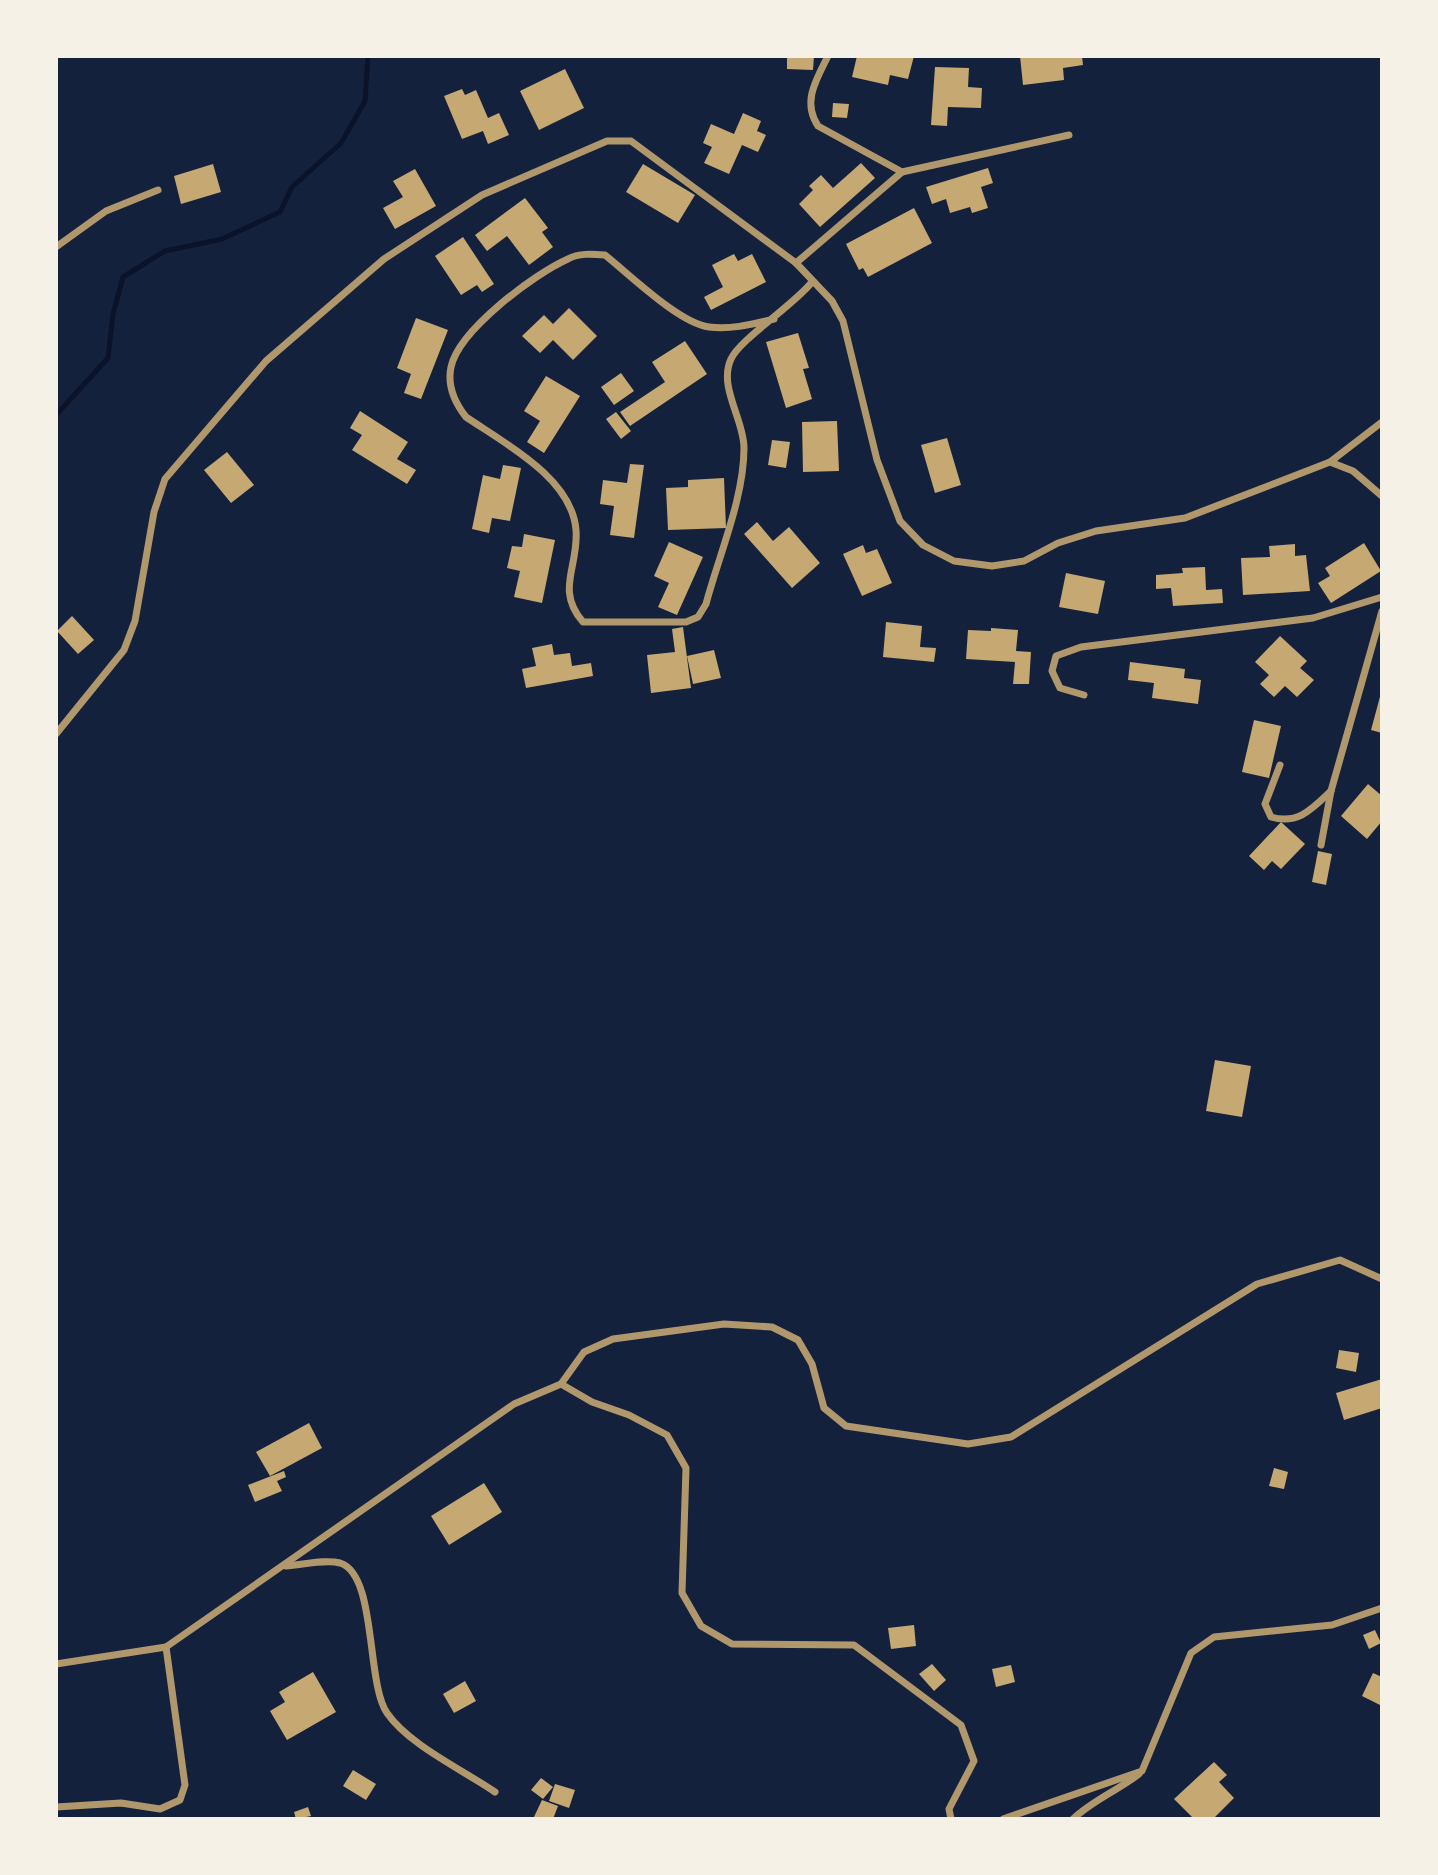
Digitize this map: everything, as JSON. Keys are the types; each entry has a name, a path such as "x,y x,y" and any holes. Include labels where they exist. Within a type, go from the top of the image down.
{"street":[{"path":"828,56 811,92 809,113 818,126 902,172"},
{"path":"796,263 902,172 1069,135"},
{"path":"56,734 124,650 135,621 153,512 165,479 266,361 384,259 482,195 607,141 631,141 796,263 832,301 843,321 877,460 900,521 923,545 954,561 992,566 1024,561 1058,543 1096,531 1185,517 1330,462 1382,422"},
{"path":"56,247 106,211 158,190"},
{"path":"774,319 730,328 706,327 686,318 605,255 588,254 569,258 524,285 466,339 451,366 450,386 456,405 466,417 548,475 571,509 576,530 568,592 572,609 583,622 686,622 698,617 706,604 741,480 744,444 726,376 732,357 800,298 812,282"},
{"path":"1330,462 1353,471 1382,496"},
{"path":"1084,695 1060,688 1052,671 1056,656 1081,647 1313,618 1382,597"},
{"path":"1321,845 1331,791 1382,611"},
{"path":"1280,765 1265,804 1271,817 1286,822 1301,816 1331,791"},
{"path":"56,1664 166,1647 286,1566 514,1404 561,1384 584,1352 613,1339 724,1324 772,1327 798,1340 812,1364 824,1408 846,1426 968,1444 1011,1437 1257,1284 1340,1260 1382,1279"},
{"path":"561,1384 592,1402 629,1415 667,1435 680,1457 686,1468 682,1593 701,1626 732,1644 854,1645 961,1725 974,1761 949,1809 951,1819"},
{"path":"286,1566 339,1563 351,1569 361,1591 376,1679 386,1712 416,1741 495,1792"},
{"path":"1073,1819 1092,1801 1122,1787 1142,1771 1191,1653 1214,1637 1332,1625 1382,1608"},
{"path":"56,1808 121,1803 160,1809 180,1800 185,1785 166,1647"},
{"path":"1003,1819 1142,1771"}],"building":[{"path":"787,56 814,56 813,70 787,69"},
{"path":"857,56 914,56 908,79 890,75 888,85 852,77"},
{"path":"1020,56 1082,56 1083,65 1063,68 1064,80 1023,85"},
{"path":"935,67 969,68 968,87 982,88 981,108 948,107 947,126 931,125"},
{"path":"565,69 584,108 539,130 520,91"},
{"path":"462,89 465,95 476,90 488,118 499,113 509,135 488,144 483,131 462,139 444,96"},
{"path":"833,103 849,104 847,118 832,117"},
{"path":"743,113 761,121 757,131 766,135 758,152 742,145 729,174 704,163 712,147 703,143 711,124 734,134"},
{"path":"861,163 875,178 820,227 799,204 813,190 809,186 821,175 833,188"},
{"path":"213,164 221,192 181,204 174,176"},
{"path":"643,164 695,195 678,223 626,192"},
{"path":"988,168 993,183 981,187 988,208 972,213 970,207 950,213 946,199 932,204 926,187"},
{"path":"415,169 436,206 395,229 383,208 403,197 393,181"},
{"path":"525,198 548,228 542,232 553,247 529,265 507,236 487,251 475,235"},
{"path":"914,208 932,243 868,277 863,268 859,270 846,244"},
{"path":"463,237 494,284 482,292 477,285 461,295 435,256"},
{"path":"734,254 738,261 752,254 766,282 711,310 704,297 723,287 712,265"},
{"path":"569,308 597,336 573,360 553,340 540,353 522,336 544,315 553,324"},
{"path":"416,318 448,330 421,399 404,393 411,374 397,368"},
{"path":"798,333 809,368 803,369 812,399 786,408 766,342"},
{"path":"685,341 707,374 630,426 620,412 665,382 652,362"},
{"path":"621,373 634,391 614,405 601,387"},
{"path":"546,376 580,396 544,453 527,442 540,421 524,411"},
{"path":"360,411 408,442 397,459 416,470 407,484 352,450 362,435 350,428"},
{"path":"616,412 631,431 621,439 606,419"},
{"path":"837,421 839,471 803,472 802,422"},
{"path":"947,438 961,485 935,493 921,445"},
{"path":"772,440 790,442 786,468 768,465"},
{"path":"227,452 254,485 231,503 204,470"},
{"path":"630,464 644,465 634,538 610,535 614,506 600,504 603,480 627,483"},
{"path":"503,465 521,468 510,521 492,518 489,533 472,529 483,475 500,479"},
{"path":"724,478 726,528 668,530 666,488 688,487 688,480"},
{"path":"757,522 773,541 789,527 820,563 792,588 744,534"},
{"path":"524,534 555,540 542,603 514,597 520,571 507,568 512,546 522,547"},
{"path":"669,542 703,557 677,615 658,607 669,583 654,576"},
{"path":"1364,543 1381,571 1331,603 1318,583 1330,576 1325,568"},
{"path":"1295,544 1295,556 1306,555 1310,591 1243,595 1241,558 1270,557 1269,546"},
{"path":"863,545 866,553 877,549 892,583 862,596 843,554"},
{"path":"1205,567 1206,590 1222,589 1223,603 1173,606 1171,588 1156,589 1156,575 1183,573 1182,568"},
{"path":"1066,573 1105,581 1098,614 1059,607"},
{"path":"72,616 94,640 78,654 57,631"},
{"path":"886,622 922,626 920,647 936,648 934,662 883,657"},
{"path":"683,627 691,688 651,693 647,655 675,652 672,629"},
{"path":"991,628 1018,630 1016,651 1031,652 1029,684 1013,684 1015,662 966,659 968,630 991,631"},
{"path":"1280,636 1307,661 1300,668 1314,680 1297,697 1285,686 1274,697 1260,684 1269,675 1255,662"},
{"path":"552,644 554,655 570,653 572,666 591,663 593,676 526,688 522,669 536,666 532,648"},
{"path":"714,650 721,678 693,684 687,656"},
{"path":"1130,662 1185,669 1184,678 1201,680 1198,704 1152,698 1154,683 1128,680"},
{"path":"1382,693 1382,733 1371,730"},
{"path":"1254,720 1281,726 1269,778 1242,772"},
{"path":"1368,784 1382,796 1382,821 1367,839 1341,816"},
{"path":"1281,822 1305,844 1281,869 1272,861 1264,870 1249,856"},
{"path":"1318,851 1332,854 1326,885 1312,882"},
{"path":"1215,1060 1251,1066 1242,1117 1206,1111"},
{"path":"1339,1350 1359,1353 1356,1372 1336,1368"},
{"path":"1382,1379 1382,1408 1344,1420 1336,1393"},
{"path":"309,1423 322,1448 270,1476 256,1452"},
{"path":"1274,1468 1288,1472 1284,1489 1269,1486"},
{"path":"284,1471 286,1477 277,1481 282,1491 255,1502 248,1485"},
{"path":"484,1483 502,1512 449,1545 431,1516"},
{"path":"914,1625 916,1646 891,1649 888,1628"},
{"path":"1375,1630 1381,1643 1369,1649 1363,1635"},
{"path":"932,1664 946,1680 934,1691 919,1674"},
{"path":"1011,1665 1015,1682 996,1687 992,1669"},
{"path":"313,1672 336,1712 287,1740 270,1711 285,1702 279,1692"},
{"path":"1373,1673 1382,1677 1382,1706 1362,1696"},
{"path":"465,1681 476,1701 454,1713 443,1694"},
{"path":"1214,1762 1227,1775 1219,1782 1234,1798 1213,1819 1194,1819 1174,1799"},
{"path":"353,1770 376,1784 366,1800 343,1786"},
{"path":"541,1778 553,1787 543,1799 531,1790"},
{"path":"555,1784 575,1790 569,1808 549,1801"},
{"path":"542,1800 558,1806 553,1819 533,1819"},
{"path":"308,1807 311,1816 296,1819 294,1812"}],"waterway":[{"path":"56,415 108,358 113,314 123,277 165,251 222,239 280,212 292,187 341,143 365,101 368,56"}]}
